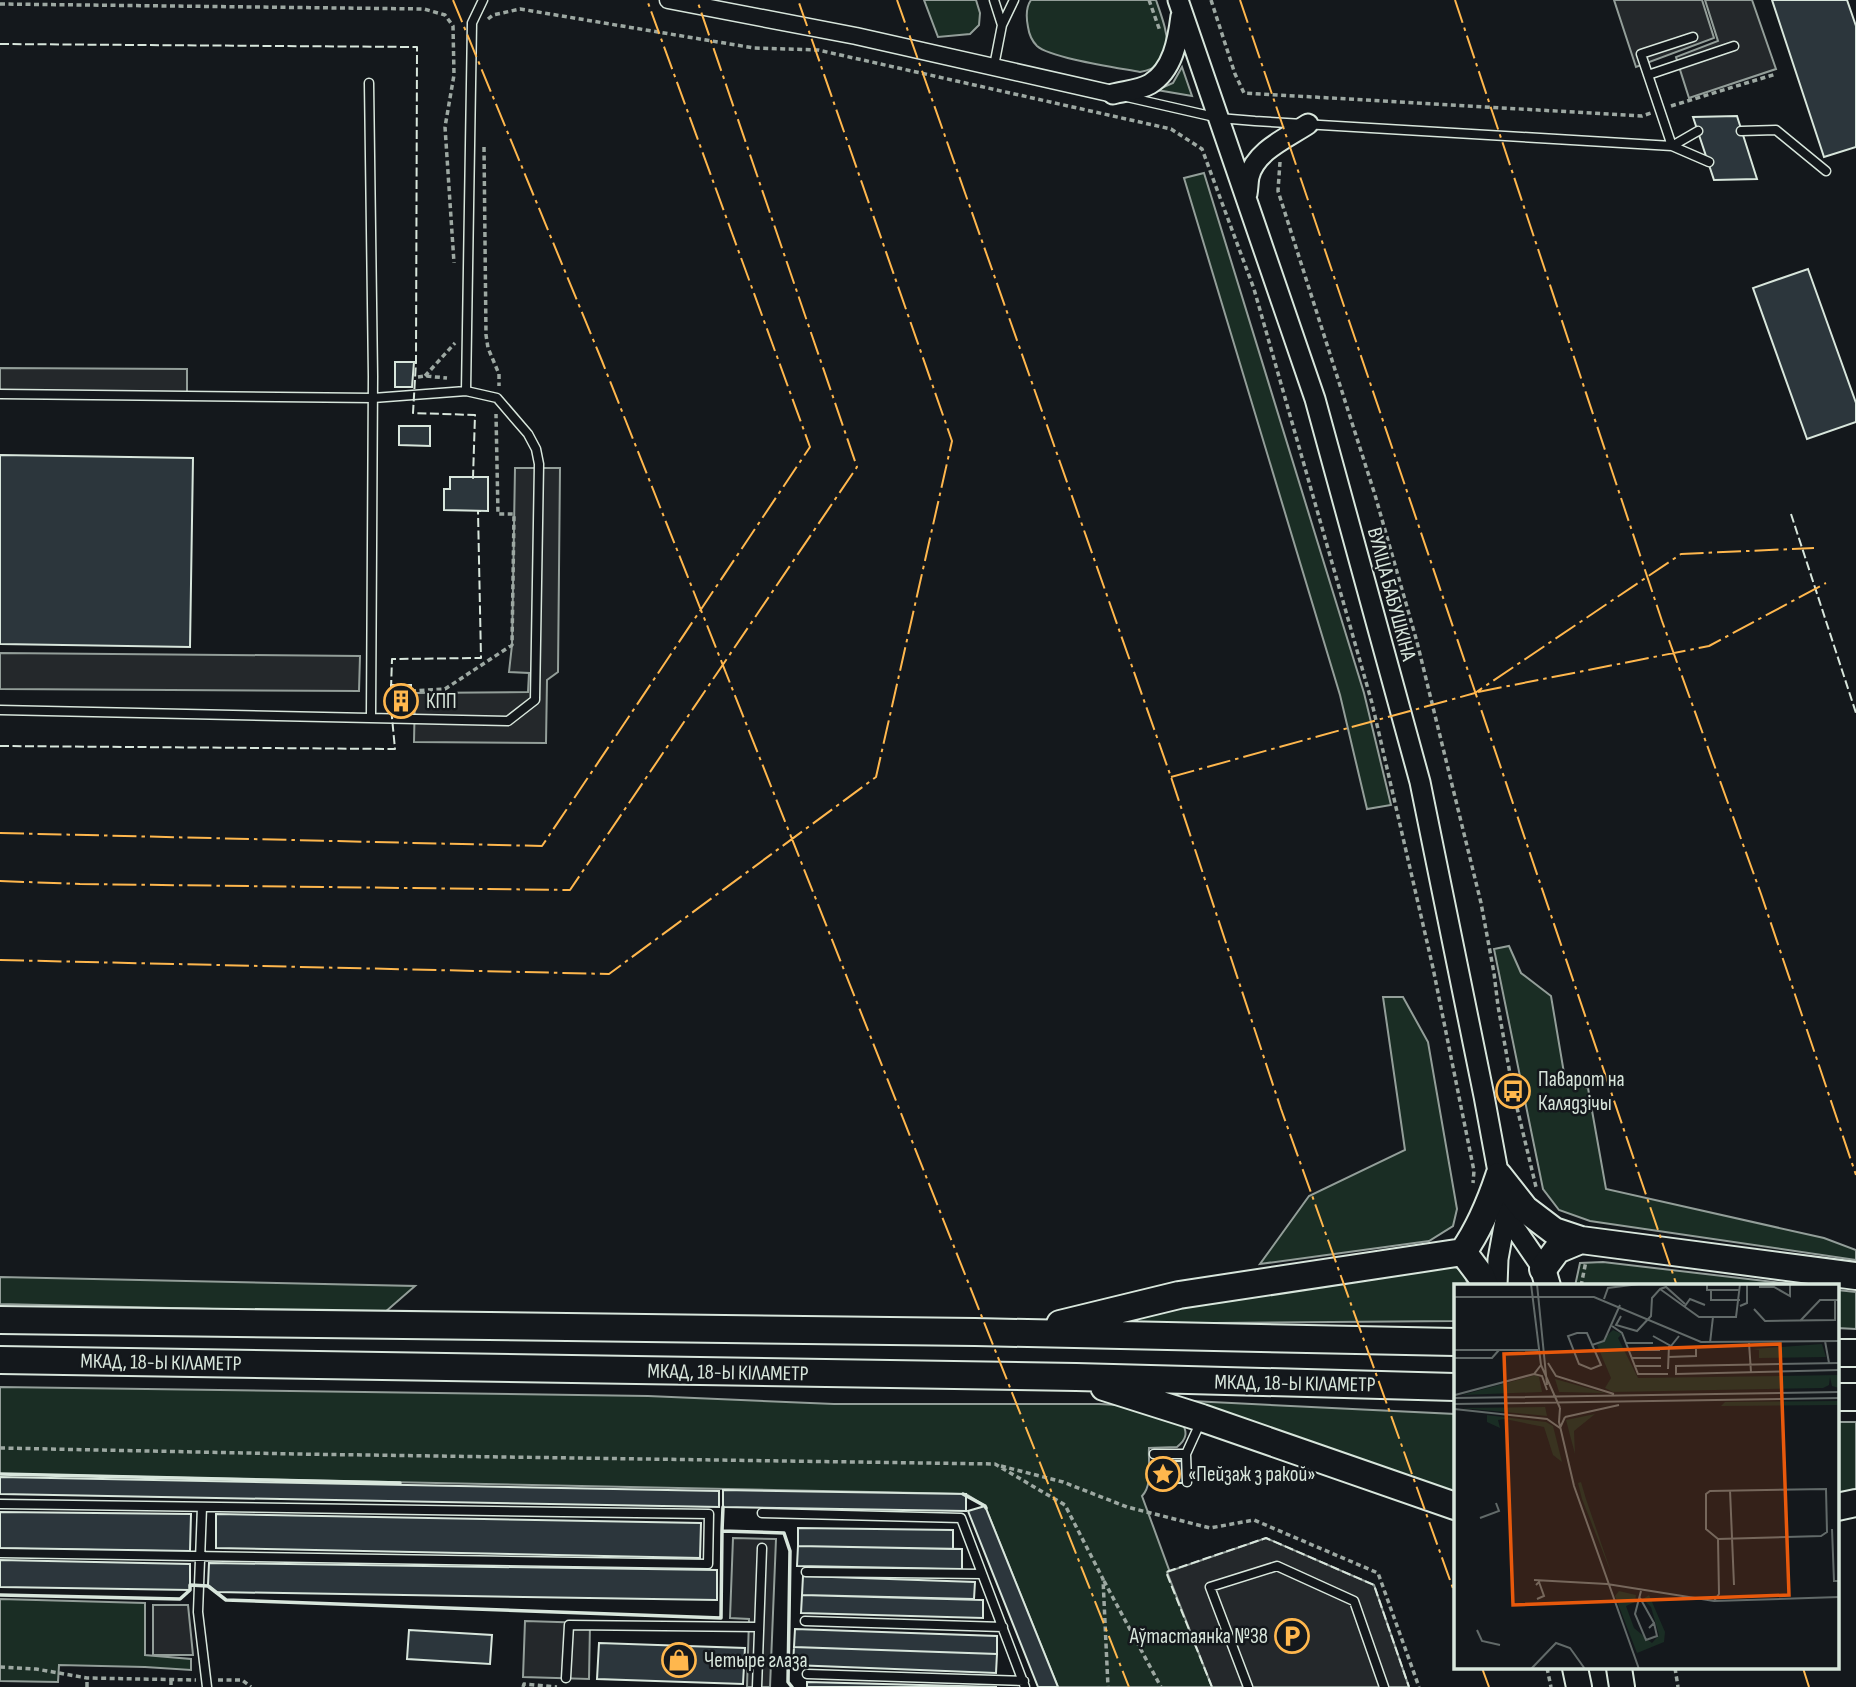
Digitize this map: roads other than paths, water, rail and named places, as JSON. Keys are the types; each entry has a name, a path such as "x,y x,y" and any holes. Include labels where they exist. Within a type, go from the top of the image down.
{"highway":[{"path":"1487,1174 1525,1209 1584,1250"},
{"path":"975,1332 1063,1324 1179,1295 1463,1252 1474,1237 1490,1203 1487,1174"},
{"path":"1546,1278 1557,1250 1584,1250 1856,1276"},
{"path":"1463,1252 1484,1284"},
{"name":"МКАД, 18-Ы КІЛАМЕТР","path":"0,1320 975,1332 1454,1342"},
{"name":"МКАД, 18-Ы КІЛАМЕТР","path":"0,1360 1076,1377 1454,1387"},
{"path":"1076,1377 1454,1506"}],"street":[{"path":"668,0 856,36 1113,94 1148,85 1164,72 1178,40 1180,6"},
{"name":"ВУЛІЦА БАБУШКІНА","path":"1180,6 1315,399 1420,782 1487,1174 1506,1215 1546,1278"},
{"path":"1247,199 1249,176 1257,160 1270,148 1308,124"},
{"name":"ВУЛІЦА БАБУШКІНА","path":"1497,1284 1498,1259 1506,1215"}],"lane":[{"path":"467,391 471,23 483,0"},
{"path":"994,0 1002,24"},
{"path":"994,66 1002,24 1014,0"},
{"path":"1672,146 1641,54 1693,37"},
{"path":"1648,75 1734,46"},
{"path":"369,83 373,398 371,717"},
{"path":"1113,94 1220,118 1672,146 1709,162"},
{"path":"1741,131 1776,130 1826,171"},
{"path":"1672,146 1698,131"},
{"path":"0,394 373,398 467,391 497,398 528,434 536,449 539,464 535,700 508,721 0,710"},
{"path":"1187,1482 1186,1454 1202,1418"},
{"path":"1154,1454 1186,1454"},
{"path":"0,1504 709,1514 708,1564 0,1553"},
{"path":"202,1507 198,1612 206,1684"},
{"path":"762,1513 961,1518 1024,1684 807,1674"},
{"path":"757,1687 762,1548"},
{"path":"1248,1687 1210,1587 1277,1566 1354,1601 1384,1687"},
{"path":"806,1572 982,1574"},
{"path":"805,1621 1003,1627"},
{"path":"566,1678 569,1625 759,1627"}],"place":[{"name":"КПП","path":"401,701"},
{"name":"Паварот на Калядзічы","path":"1513,1091"},
{"name":"«Пейзаж з ракой»","path":"1163,1474"},
{"name":"Аўтастаянка №38","path":"1292,1636"},
{"name":"Четыре глаза","path":"679,1660"}]}
